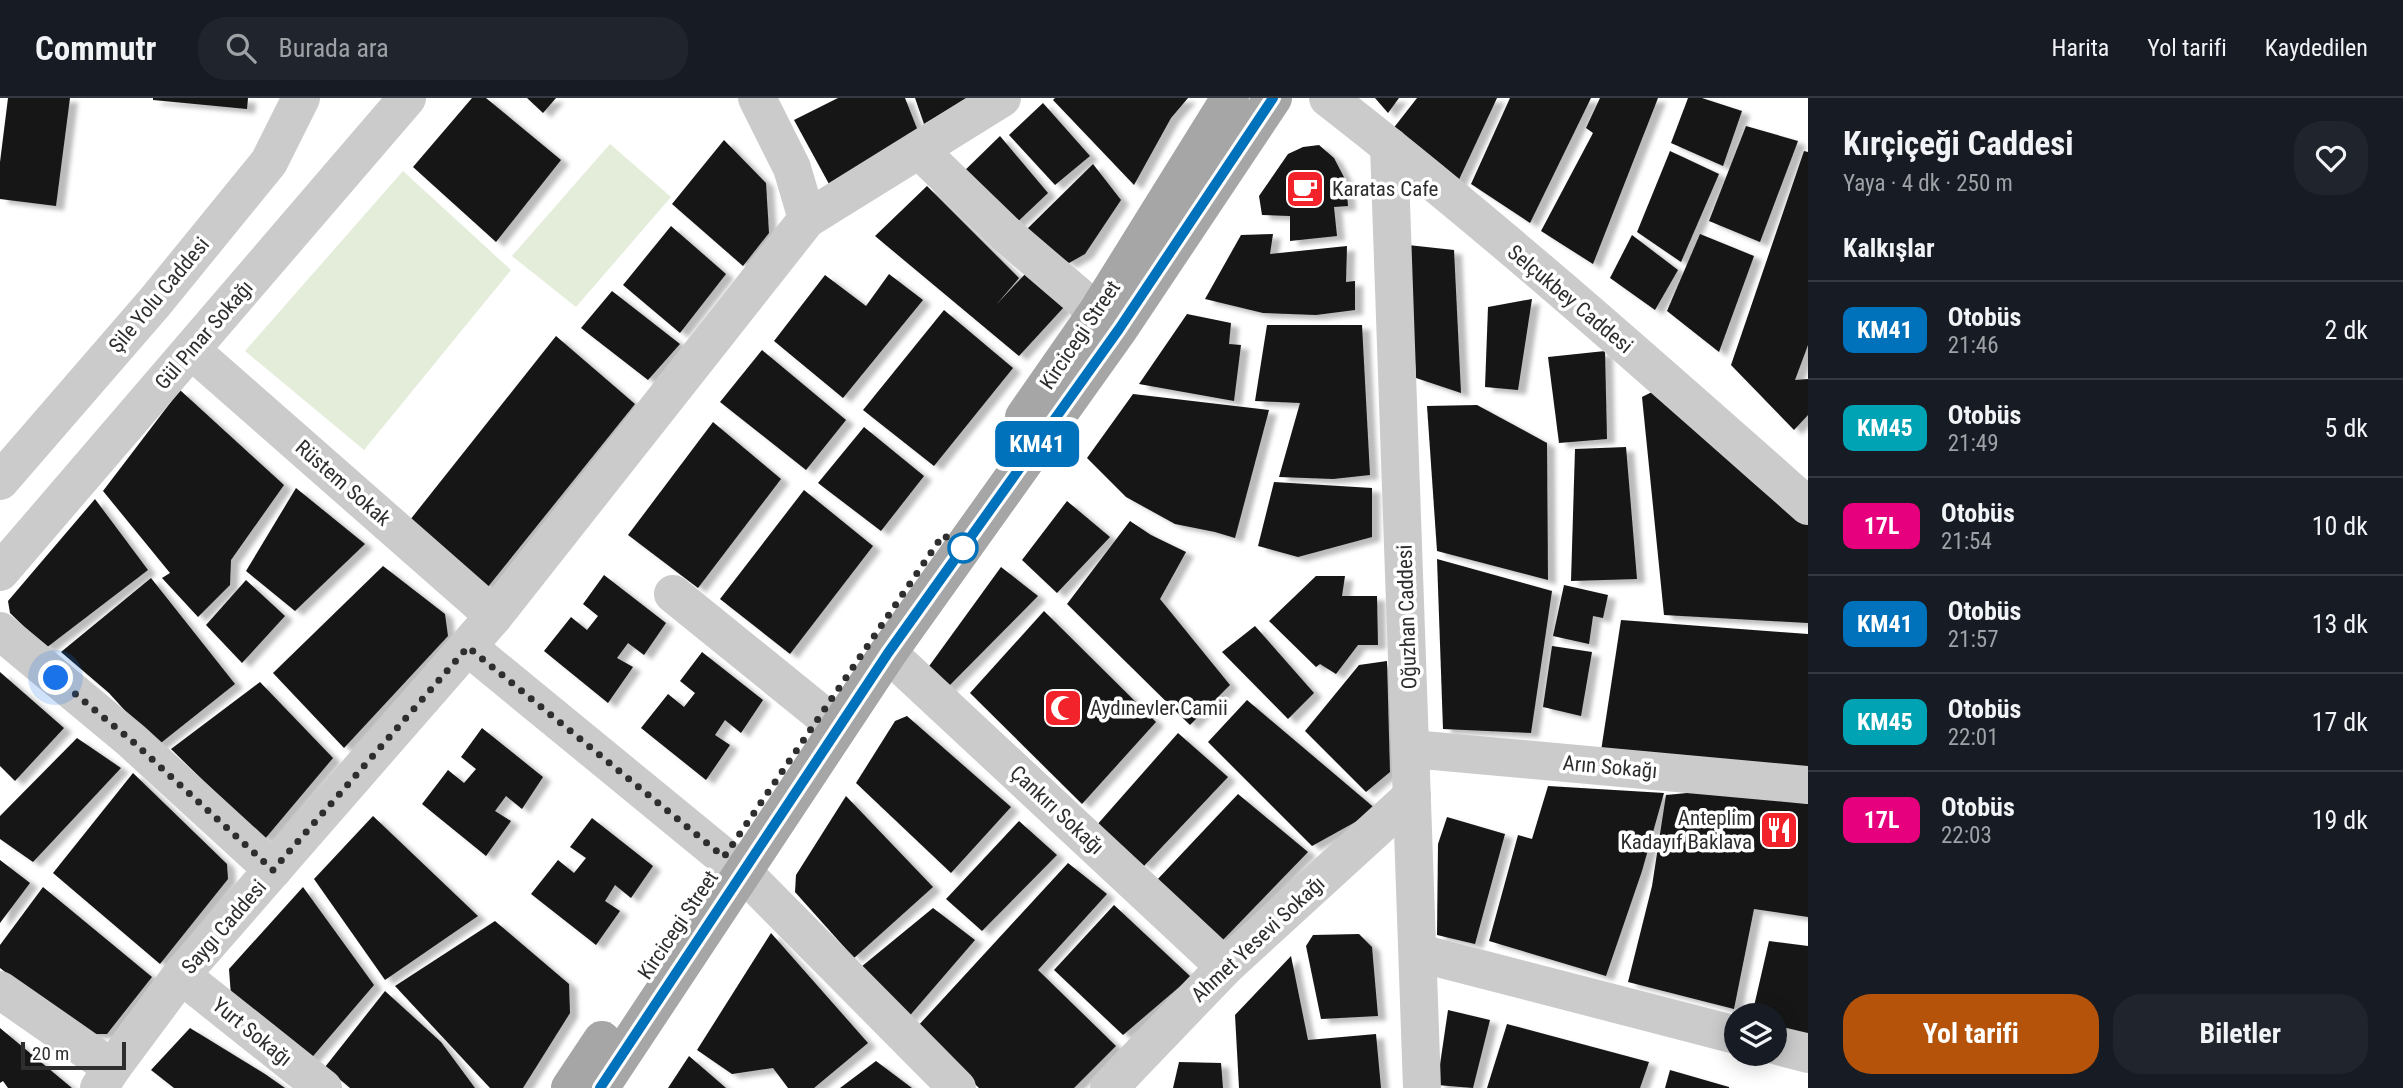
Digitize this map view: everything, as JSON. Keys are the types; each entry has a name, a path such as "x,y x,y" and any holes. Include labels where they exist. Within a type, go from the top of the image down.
{"main road":[{"name":"Kircicegi Street","path":"570,1088 733,864 820,713 1097,312 1230,98"},
{"path":"600,1088 733,864 888,653 1119,329 1273,98"}],"street":[{"name":"Şile Yolu Caddesi","path":"0,481 155,302 269,162 301,98"},
{"name":"Gül Pınar Sokağı","path":"0,572 407,98"},
{"path":"757,98 792,168 807,219 1002,98"},
{"name":"Selçukbey Caddesi","path":"1328,98 1389,146 1658,373 1808,506"},
{"name":"Oğuzhan Caddesi","path":"1389,146 1422,1088"},
{"path":"919,150 1008,236 1097,312"},
{"name":"Saygı Caddesi","path":"105,1078 181,975 494,616 807,219"},
{"name":"Rüstem Sokak","path":"191,350 494,616"},
{"path":"673,594 820,713"},
{"path":"0,631 131,740 273,870"},
{"path":"468,647 733,864 957,1088"},
{"name":"Çankırı Sokağı","path":"888,653 1225,967"},
{"name":"Arın Sokağı","path":"1412,749 1808,785"},
{"name":"Ahmet Yesevi Sokağı","path":"1110,1088 1225,967 1412,796"},
{"path":"1419,953 1724,1032"},
{"name":"Yurt Sokağı","path":"181,975 323,1088"},
{"path":"0,990 105,1078"},
{"path":"1148,1047 1150,1088"},
{"path":"1787,1048 1808,1054"}],"green space":[{"path":"610,144 671,197 576,307 512,256"},
{"path":"403,171 511,270 364,450 245,351"}],"building":[{"path":"8,98 70,98 56,206 0,199 0,162"},
{"path":"153,98 248,98 247,109"},
{"path":"472,98 486,98 561,160 496,242 413,167"},
{"path":"527,98 556,98 543,113"},
{"path":"838,98 905,98 918,131 829,184 794,120"},
{"path":"915,98 967,98 924,124"},
{"path":"1188,98 1171,118 1134,185 1053,100"},
{"path":"1375,98 1399,98 1388,113"},
{"path":"1417,98 1497,98 1456,186 1392,130"},
{"path":"1510,98 1591,98 1530,223 1471,184"},
{"path":"1600,98 1658,98 1593,264 1541,231 1593,133 1586,128"},
{"path":"1688,98 1702,98 1742,111 1723,166 1671,143"},
{"path":"1043,103 1090,156 1055,185 1009,135"},
{"path":"1746,126 1798,141 1760,242 1709,221"},
{"path":"1000,136 1048,193 1010,229 958,177"},
{"path":"724,140 766,183 769,233 743,266 672,204"},
{"name":"Karatas Cafe","path":"1319,145 1334,158 1346,181 1348,206 1334,207 1337,236 1290,241 1290,216 1262,215 1259,196 1288,154 1303,147"},
{"path":"1670,151 1719,174 1681,262 1637,232"},
{"path":"1804,151 1808,152 1808,345 1795,380 1808,379 1808,415 1794,430 1731,365"},
{"path":"1093,164 1121,200 1085,254 1069,263 1039,244 1027,229"},
{"path":"927,186 1019,278 996,305 1027,272 1064,307 1019,356 875,236"},
{"path":"671,226 726,274 680,333 623,285"},
{"path":"1273,234 1270,254 1347,246 1346,282 1355,281 1355,310 1316,315 1263,313 1205,299 1241,235"},
{"path":"1700,234 1754,256 1719,352 1667,311"},
{"path":"1632,235 1678,270 1655,310 1610,278"},
{"path":"1408,245 1454,250 1461,393 1416,378"},
{"path":"889,274 923,300 843,398 774,341 825,275 866,306"},
{"path":"612,291 680,344 648,380 581,328"},
{"path":"1532,299 1518,390 1485,387 1488,307"},
{"path":"944,310 1013,368 934,466 863,410"},
{"path":"1187,314 1231,323 1229,344 1241,345 1234,401 1139,384"},
{"path":"1267,325 1362,325 1370,475 1333,479 1279,477 1300,403 1255,401"},
{"path":"556,336 635,404 487,588 406,525"},
{"path":"762,350 846,420 806,470 720,402"},
{"path":"1605,351 1607,439 1559,443 1548,357"},
{"path":"180,390 284,485 231,560 230,585 198,617 162,578 170,573 103,491"},
{"path":"1656,390 1808,525 1808,623 1664,615 1642,397"},
{"path":"1133,394 1269,410 1235,538 1175,524 1126,497 1087,458"},
{"path":"1477,405 1547,443 1548,580 1437,551 1427,406"},
{"path":"713,422 781,479 698,588 628,535"},
{"path":"864,427 924,476 881,531 818,483"},
{"path":"1626,447 1637,579 1571,581 1575,449"},
{"path":"1274,482 1372,488 1372,537 1298,557 1258,546"},
{"path":"296,488 365,544 295,611 246,571"},
{"path":"804,490 873,546 790,654 720,599"},
{"path":"95,499 148,570 46,648 10,613 8,601"},
{"path":"1067,501 1110,537 1057,593 1022,560"},
{"path":"1130,521 1186,552 1160,599 1230,685 1190,725 1067,604"},
{"path":"1437,559 1552,591 1531,733 1443,729"},
{"path":"383,566 445,614 448,636 344,748 273,673"},
{"path":"1001,567 1038,596 946,689 927,669"},
{"path":"604,575 666,623 644,655 628,643 617,658 633,667 608,703 544,651 571,617 587,630 598,616 583,604"},
{"path":"1316,576 1345,576 1342,596 1377,596 1378,645 1358,645 1336,674 1320,664 1316,667 1269,621"},
{"path":"151,578 235,684 157,746 109,693 61,652"},
{"path":"246,580 285,616 242,663 206,625"},
{"path":"1564,585 1608,595 1603,618 1593,616 1589,644 1553,636"},
{"name":"Aydınevler Camii","path":"1044,611 1156,722 1082,804 970,693"},
{"path":"1621,620 1808,634 1808,767 1601,751"},
{"path":"1255,626 1314,693 1288,719 1222,652"},
{"path":"1552,646 1592,652 1581,716 1543,707"},
{"path":"702,652 763,700 741,733 725,720 715,735 730,745 706,780 641,728 668,694 684,707 695,693 680,681"},
{"path":"1387,661 1390,772 1366,792 1305,731 1359,665"},
{"path":"0,672 64,728 15,781 0,766"},
{"path":"260,682 333,758 264,840 171,749"},
{"path":"1247,700 1377,810 1312,846 1208,742"},
{"path":"907,716 1011,807 951,873 856,783 895,721"},
{"path":"482,728 543,777 522,809 506,796 495,811 511,821 486,856 422,804 448,770 464,783 476,769 461,757"},
{"path":"1178,733 1228,777 1144,866 1096,826"},
{"path":"77,738 121,768 33,862 0,839 0,816"},
{"path":"133,773 227,864 228,879 160,964 53,873"},
{"path":"1548,786 1664,793 1642,871 1606,976 1489,941 1518,835 1532,839"},
{"path":"1750,787 1808,793 1808,917 1754,909 1735,1003 1724,1003 1724,1006 1628,982 1652,886 1666,795"},
{"path":"1238,794 1308,852 1221,942 1156,881"},
{"path":"846,796 933,887 854,958 795,892 796,875"},
{"path":"373,816 478,916 385,980 314,879"},
{"path":"1447,817 1505,834 1475,944 1437,935 1438,844"},
{"path":"592,818 653,866 631,898 615,885 605,901 620,911 596,945 531,894 558,860 574,873 586,858 570,847"},
{"path":"1019,821 1057,855 982,931 946,899"},
{"path":"0,860 30,883 0,923"},
{"path":"1068,863 1107,894 1038,970 1116,1046 1074,1088 979,1088 917,1027"},
{"path":"43,887 152,977 107,1034 85,1034 0,968 0,945"},
{"path":"303,887 374,985 308,1062 231,996 229,969"},
{"path":"1114,905 1191,977 1123,1035 1054,970"},
{"path":"933,908 975,940 906,1020 861,967"},
{"path":"495,921 569,984 570,1013 523,1088 490,1088 395,986"},
{"path":"771,933 868,1043 814,1088 788,1088 773,1068 732,1074 697,1050"},
{"path":"1359,934 1372,947 1378,1016 1321,1019 1306,946 1313,935"},
{"path":"1769,941 1808,946 1808,1033 1787,1028 1787,1003 1755,1003"},
{"path":"1291,956 1308,1040 1376,1034 1381,1088 1239,1088 1235,1015"},
{"path":"385,991 441,1042 475,1088 350,1088 325,1067"},
{"path":"1448,1010 1490,1020 1473,1088 1437,1085"},
{"path":"1507,1024 1649,1062 1640,1088 1487,1088"},
{"path":"0,1028 72,1088 8,1088 3,1081 0,1083"},
{"path":"190,1028 285,1088 174,1088 151,1070"},
{"path":"689,1056 726,1088 668,1088"},
{"path":"876,1061 912,1088 840,1088"},
{"path":"1179,1062 1221,1063 1223,1088 1173,1088"},
{"path":"1670,1070 1729,1087 1729,1088 1665,1088"}],"bus line":[{"name":"KM41","path":"600,1088 888,653 1119,329 1273,98"}],"place":[{"name":"Karatas Cafe","path":"1305,189"},
{"name":"Aydınevler Camii","path":"1063,708"},
{"name":"Anteplim Kadayıf Baklava","path":"1779,830"}],"route":[{"path":"56,678 131,740 273,870 468,647 724,857 943,535 963,548"}]}
